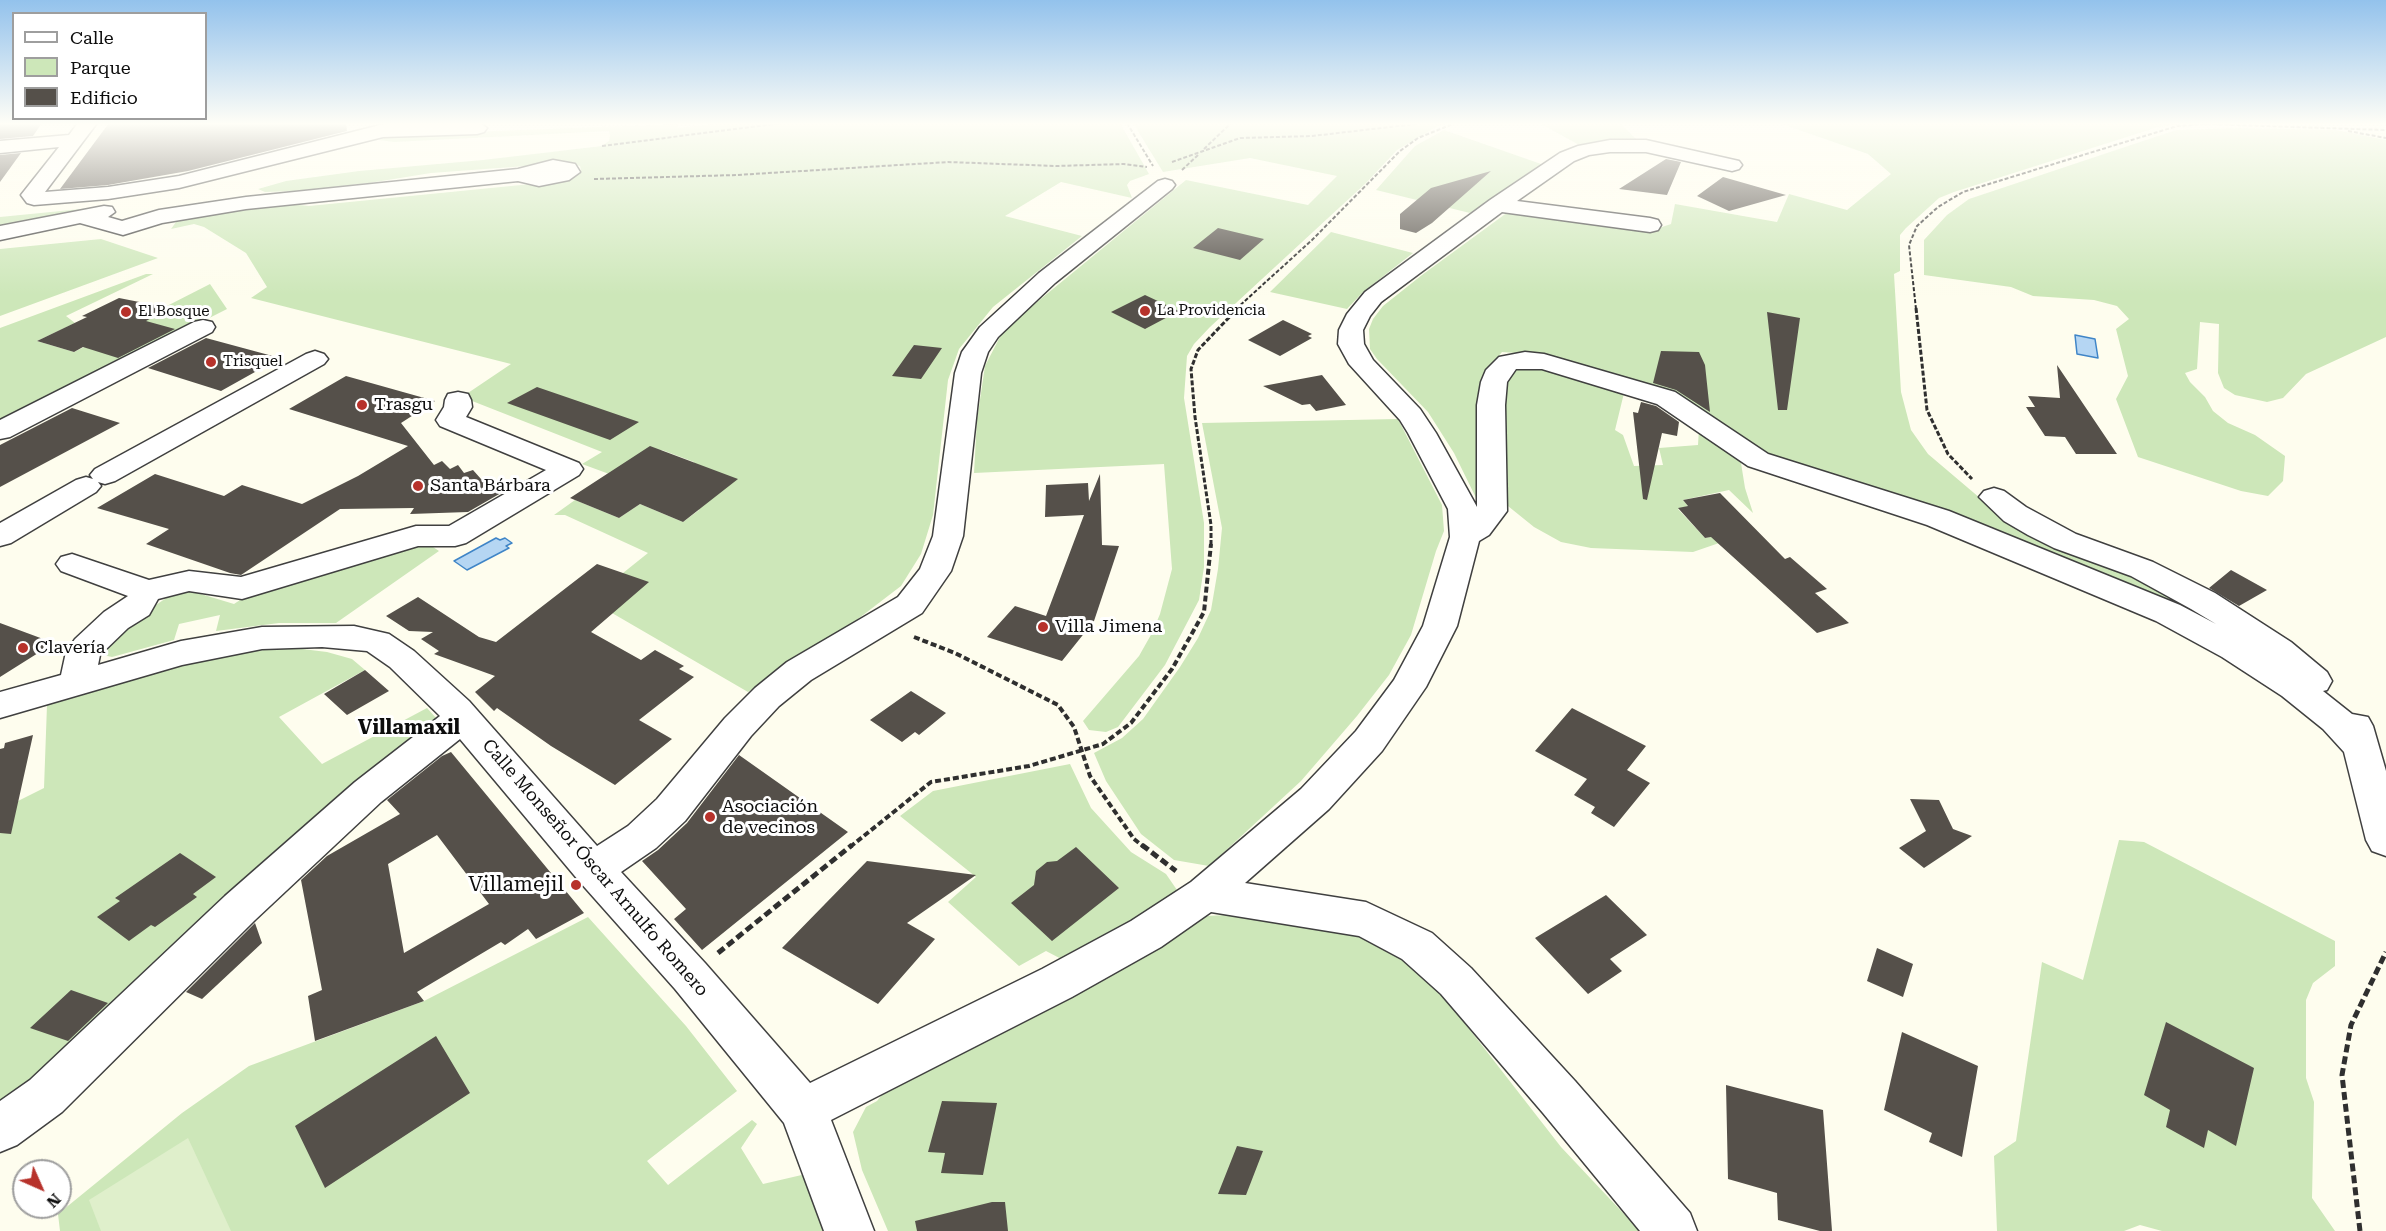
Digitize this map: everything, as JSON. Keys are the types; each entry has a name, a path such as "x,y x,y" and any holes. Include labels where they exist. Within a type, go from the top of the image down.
{"street":[{"path":"43,180 32,195 34,199 44,200 184,180"},
{"path":"0,233 82,217 224,180"},
{"path":"82,217 123,228 159,217 246,203 465,180"},
{"path":"593,869 642,837 671,810 738,727 767,697 799,671 910,605 935,571 948,536 968,373 975,352 989,332 1151,180"},
{"path":"803,1110 1057,983 1146,934 1205,894 1315,800 1376,732 1408,687 1440,626 1465,537 1463,509 1422,433 1410,415 1362,364 1351,344 1351,330 1359,314 1373,297 1533,180"},
{"path":"1498,205 1650,225"},
{"path":"0,431 203,327"},
{"path":"0,536 315,359"},
{"path":"1465,537 1478,528 1492,511 1491,405 1494,382 1499,370 1508,362 1525,360 1544,362 1666,398 1758,460 1938,518 2168,614 2234,649 2294,687 2336,720 2360,746"},
{"path":"72,564 147,591 189,580 242,588 416,537 455,536 568,469 450,420 458,407 458,400"},
{"path":"1994,497 2015,514 2056,537 2164,579 2279,650 2334,698 2356,727 2386,840"},
{"path":"77,682 83,652 116,620 137,607 147,591"},
{"name":"Calle Monseñor Óscar Arnulfo Romero","path":"0,705 181,653 262,638 354,637 377,642 402,659 464,718 593,869 690,976 803,1110 849,1231"},
{"path":"0,1129 46,1096 240,908 368,792 464,718"},
{"path":"1205,894 1366,920 1417,946 1456,981 1672,1231"}],"path":[{"path":"690,976 931,782 1029,766 1103,744 1131,723 1172,669 1204,612 1210,568 1211,525 1195,417 1191,369 1198,350 1242,303 1312,240 1371,180"},
{"path":"1994,497 1970,478 1948,453 1927,410 1909,245 1917,226 1938,207 1963,192 1999,180"},
{"path":"882,623 955,653 1058,705 1074,727 1090,776 1134,839 1205,894"},
{"path":"2360,1231 2342,1075 2351,1025 2386,952"}],"green space":[{"path":"385,180 296,191 265,192 258,189 286,181"},
{"path":"547,180 1132,180 1127,185 1132,198 1061,182 1005,216 1082,236 993,307 959,349 948,380 933,515 921,554 901,586 850,625 748,692 612,613 623,573 648,553 565,515 554,515 575,500 619,518 640,504 683,522 699,510 694,462 662,450 620,478 582,464 602,452 462,397 511,364 251,298 267,287 246,253 204,227 194,224 171,229 176,222 201,216 290,204 309,206"},
{"path":"1185,180 1308,205 1333,180 1368,180 1210,327 1194,344 1187,356 1184,398 1204,523 1204,567 1199,600 1165,665 1118,727 1106,732 1089,730 1083,721 1139,656 1160,614 1172,569 1164,464 974,473 977,420 985,366 1004,329"},
{"path":"1384,180 1520,180 1470,213 1376,190"},
{"path":"1883,180 1990,180 1939,198 1900,235 1900,271 1894,274 1901,392 1911,430 1928,454 1987,504 2133,569 2201,607 2237,646 1759,454 1686,408 1531,354 1502,352 1491,365 1480,506 1454,453 1428,412 1370,349 1369,329 1383,306 1508,212 1656,229 1671,224 1675,204 1777,222 1789,194 1847,210"},
{"path":"2025,180 2386,180 2386,337 2306,374 2283,398 2267,402 2235,395 2224,388 2218,373 2219,324 2200,322 2197,369 2185,373 2190,382 2205,397 2213,411 2228,423 2255,435 2285,456 2283,481 2268,496 2241,491 2138,457 2116,399 2128,376 2116,329 2129,319 2117,306 2094,300 2033,296 2011,287 1924,275 1924,240 1947,215 1969,199"},
{"path":"91,208 48,217 0,226 0,217"},
{"path":"1331,232 1413,253 1363,292 1347,309 1270,292"},
{"path":"101,239 158,258 0,316 0,249"},
{"path":"146,274 153,274 66,316 75,323 37,341 74,352 141,319 147,320 169,309 165,307 210,284 227,309 0,424 0,328"},
{"path":"1525,367 1539,367 1624,393 1615,430 1623,435 1634,466 1663,465 1659,448 1698,445 1699,428 1734,453 1741,463 1745,488 1753,513 1729,490 1683,500 1688,506 1678,509 1705,538 1717,536 1722,542 1693,552 1591,548 1561,542 1534,527 1503,502 1506,383 1509,373"},
{"path":"1398,419 1442,505 1444,531 1411,635 1389,675 1301,781 1209,866 1174,860 1141,834 1106,781 1094,753 1122,738 1143,719 1180,667 1198,638 1211,610 1222,528 1202,423"},
{"path":"430,545 439,551 336,623 279,623 216,631 220,615 179,624 174,640 112,657 103,655 100,643 181,588 234,604 249,594 407,546"},
{"path":"286,647 327,652 352,659 365,670 279,717 322,764 427,708 437,719 0,1115 0,810 44,788 47,705 136,676 234,654"},
{"path":"1070,764 1091,808 1131,852 1166,874 1177,890 1168,907 1069,963 1046,951 1019,966 948,902 976,877 900,816 933,791"},
{"path":"2119,840 2144,842 2335,941 2335,966 2313,983 2306,1000 2306,1078 2314,1102 2312,1198 2335,1231 2162,1231 2140,1225 2124,1231 1997,1231 1994,1156 2016,1141 2042,962 2083,980"},
{"path":"1248,914 1354,935 1398,951 1442,994 1561,1147 1640,1231 888,1231 862,1170 853,1132 866,1107 877,1101 892,1082 1207,916"},
{"path":"588,917 686,1026 737,1091 647,1161 668,1185 752,1120 757,1124 741,1148 763,1184 806,1174 825,1231 60,1231 59,1219 72,1219 72,1203 182,1113 249,1066 424,1001"},
{"path":"188,1138 231,1231 101,1231 89,1200"}],"water":[{"path":"2075,335 2095,339 2098,358 2077,354"},
{"path":"496,538 500,540 505,538 512,543 506,546 509,548 467,570 454,561"}],"building":[{"path":"66,180 134,180 108,185 60,189"},
{"path":"1458,180 1480,180 1432,223 1416,233 1400,229 1400,214 1431,188"},
{"path":"1632,180 1673,180 1667,195 1619,189"},
{"path":"1718,180 1735,180 1786,195 1729,211 1697,196"},
{"path":"1218,228 1264,239 1240,260 1193,248"},
{"name":"La Providencia","path":"1145,295 1179,311 1145,329 1111,312"},
{"name":"El Bosque","path":"119,298 170,308 146,321 175,329 118,358 83,347 74,352 37,341 87,317 82,316"},
{"path":"1767,312 1800,318 1787,410 1778,410"},
{"path":"1283,320 1312,334 1308,336 1312,338 1280,356 1248,340"},
{"name":"Trisquel","path":"206,338 280,358 221,391 148,368"},
{"path":"914,345 942,348 921,379 892,376"},
{"path":"1661,351 1699,352 1705,365 1710,412 1676,390 1653,383"},
{"path":"2057,365 2117,454 2076,454 2065,437 2045,436 2026,407 2035,407 2028,396 2060,398"},
{"path":"1322,375 1346,405 1316,411 1310,404 1302,405 1263,386"},
{"path":"346,376 435,401 401,423 434,465 442,461 450,469 458,465 464,473 473,470 481,479 508,489 468,512 410,514 414,508 340,509 241,575 146,544 169,529 97,508 155,474 224,496 242,485 302,504 358,476 408,446 289,409"},
{"path":"537,387 639,422 610,440 507,403"},
{"path":"1641,402 1656,406 1679,422 1677,436 1662,433 1647,500 1643,499 1633,412 1638,413"},
{"path":"72,408 120,423 0,487 0,445"},
{"path":"650,446 738,479 683,522 640,504 619,518 570,498"},
{"path":"1100,474 1102,545 1119,546 1094,621 1062,661 987,637 1015,606 1046,616 1084,515 1045,517 1046,485 1088,483 1089,501"},
{"path":"1720,493 1785,559 1790,557 1827,589 1815,593 1849,623 1817,633 1711,537 1705,538 1678,508 1688,506 1683,500"},
{"path":"597,564 649,582 591,632 641,660 655,650 684,666 679,669 694,677 639,720 672,739 615,785 551,746 497,708 494,711 475,692 495,676 434,654 439,651 421,639 433,632 409,631 386,616 418,597 479,637 496,642"},
{"path":"2231,570 2267,590 2239,606 2209,588"},
{"name":"Clavería","path":"0,623 54,643 0,677"},
{"path":"365,670 389,691 347,715 324,694"},
{"path":"911,691 946,713 919,735 915,732 902,742 870,720"},
{"path":"1572,708 1646,746 1627,770 1650,783 1614,827 1591,813 1595,807 1574,795 1587,779 1535,751"},
{"path":"33,735 11,834 0,833 0,749 4,748 5,743"},
{"path":"451,752 584,913 536,939 528,929 505,945 501,942 417,992 424,1001 315,1041 308,996 322,990 301,880 327,856 400,814 387,800 442,756","holes":["437,835 489,904 404,953 388,864"]},
{"path":"739,755 848,832 702,950 674,919 686,909 642,861 658,850 687,823"},
{"path":"1910,799 1939,800 1953,829 1972,836 1924,868 1899,848 1926,831"},
{"path":"1076,847 1119,888 1052,941 1011,903 1034,885 1036,871 1047,862 1057,861"},
{"path":"180,853 216,877 193,894 197,897 155,927 151,925 129,941 97,917 120,901 115,898"},
{"path":"867,861 976,875 907,923 935,939 878,1004 782,948"},
{"path":"1606,895 1647,935 1610,959 1622,971 1588,994 1535,938"},
{"path":"255,923 262,943 202,999 186,992"},
{"path":"1877,948 1913,964 1903,997 1867,981"},
{"path":"71,990 108,1003 68,1041 30,1028"},
{"path":"2166,1022 2254,1068 2236,1146 2208,1130 2204,1148 2166,1127 2170,1110 2144,1095"},
{"path":"1902,1032 1978,1066 1962,1157 1929,1142 1932,1133 1884,1110"},
{"path":"436,1036 470,1093 325,1188 295,1126"},
{"path":"1726,1085 1823,1110 1832,1231 1820,1231 1778,1220 1777,1193 1728,1179"},
{"path":"942,1101 997,1103 983,1175 941,1173 945,1153 928,1152"},
{"path":"1237,1146 1263,1151 1246,1195 1218,1194"},
{"path":"992,1202 1005,1202 1008,1231 917,1231 915,1221"}],"place":[{"name":"La Providencia","path":"1145,311"},
{"name":"El Bosque","path":"126,312"},
{"name":"Trisquel","path":"211,362"},
{"name":"Trasgu","path":"362,405"},
{"name":"Santa Bárbara","path":"418,486"},
{"name":"Villa Jimena","path":"1043,627"},
{"name":"Clavería","path":"23,648"},
{"name":"Asociación de vecinos","path":"710,817"},
{"name":"Villamejil","path":"576,885"}],"district":[{"name":"Villamaxil","path":"409,728"}]}
